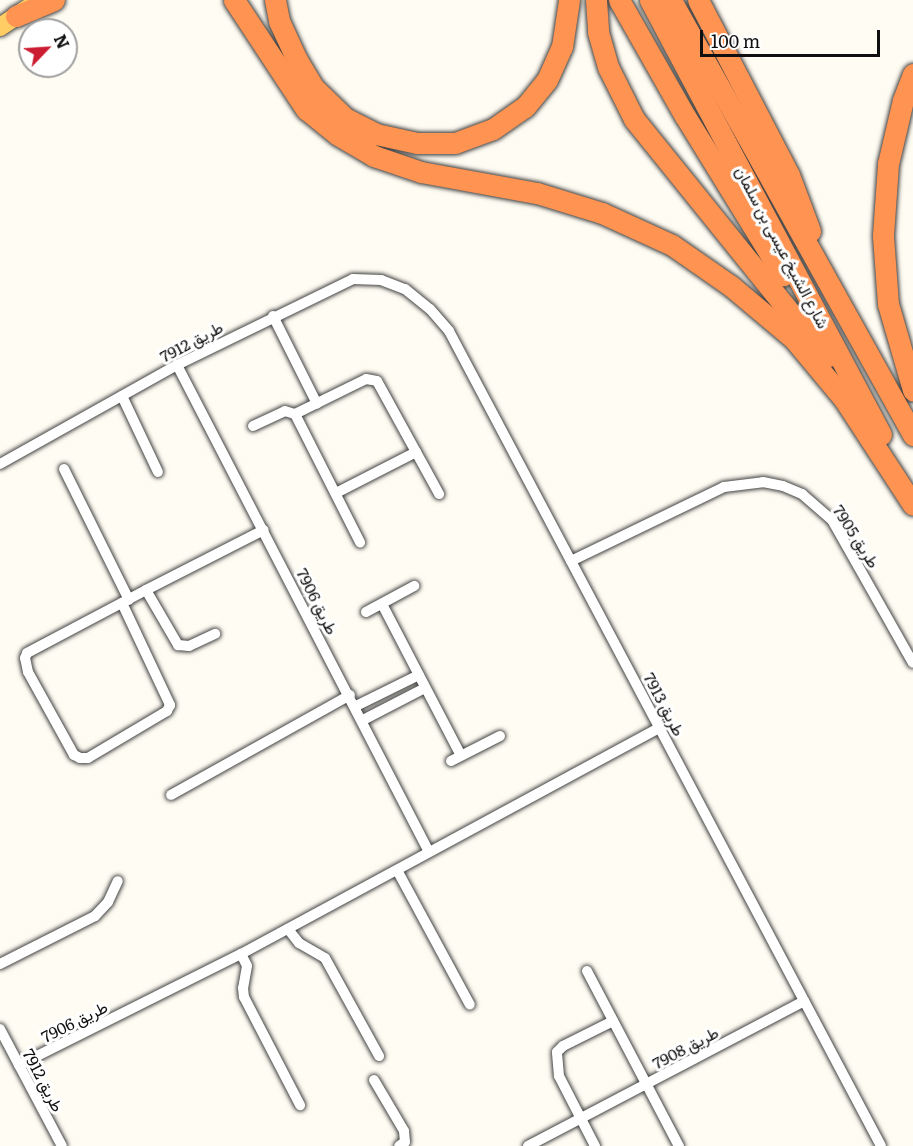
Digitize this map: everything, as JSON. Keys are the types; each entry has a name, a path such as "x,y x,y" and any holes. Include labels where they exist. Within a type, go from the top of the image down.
{"highway":[{"path":"8,22 54,0"},
{"path":"234,0 306,109 338,135 374,156 420,172 537,193 602,213 672,245 731,286 801,347 844,399 913,505"},
{"path":"275,0 279,21 297,60 314,87 345,118 376,134 417,143 455,142 493,129 525,107 547,80 562,47 569,0"},
{"path":"596,0 598,32 615,84 646,136 766,280 879,430"},
{"path":"619,0 685,116 860,394"},
{"name":"شارع الشيخ عيسى بن سلمان","path":"650,0 913,495"},
{"name":"شارع الشيخ عيسى بن سلمان","path":"671,0 913,435"},
{"path":"698,0 789,175 836,300"},
{"path":"913,74 903,100 888,164 883,236 888,304 900,352 913,390"}],"main road":[{"path":"8,22 41,0"}],"street":[{"name":"طريق 7912","path":"0,464 177,365 352,279 381,280 405,290"},
{"name":"طريق 7913","path":"405,290 430,309 449,331 881,1146"},
{"path":"273,316 318,404"},
{"name":"طريق 7906","path":"177,365 356,706 429,852"},
{"path":"253,426 285,411 296,414 366,380 377,381 439,494"},
{"path":"122,396 158,472"},
{"path":"296,414 360,542"},
{"path":"336,493 416,452"},
{"path":"64,469 125,602 170,705 167,711 88,758 80,758 74,755 28,672 27,653 125,602 146,590 264,530"},
{"name":"طريق 7905","path":"571,561 724,487 763,482 783,486 810,500 832,520 913,663"},
{"path":"366,612 414,586"},
{"path":"146,590 178,645 189,646 215,634"},
{"path":"382,604 419,675 456,759 500,736"},
{"path":"356,706 419,675"},
{"path":"363,720 425,688"},
{"path":"171,795 350,695"},
{"name":"طريق 7906","path":"19,1065 241,954 660,727"},
{"path":"397,870 470,1005"},
{"path":"0,964 95,916 108,902 118,881"},
{"path":"288,929 298,943 325,958 379,1056"},
{"path":"241,954 247,966 243,987 244,997 300,1105"},
{"path":"587,971 679,1146"},
{"name":"طريق 7908","path":"528,1146 804,1001"},
{"path":"595,1146 559,1076 557,1052 563,1046 613,1021"},
{"name":"طريق 7912","path":"0,1029 4,1045 19,1065 62,1146"},
{"path":"374,1080 404,1131 405,1142 399,1146"}]}
